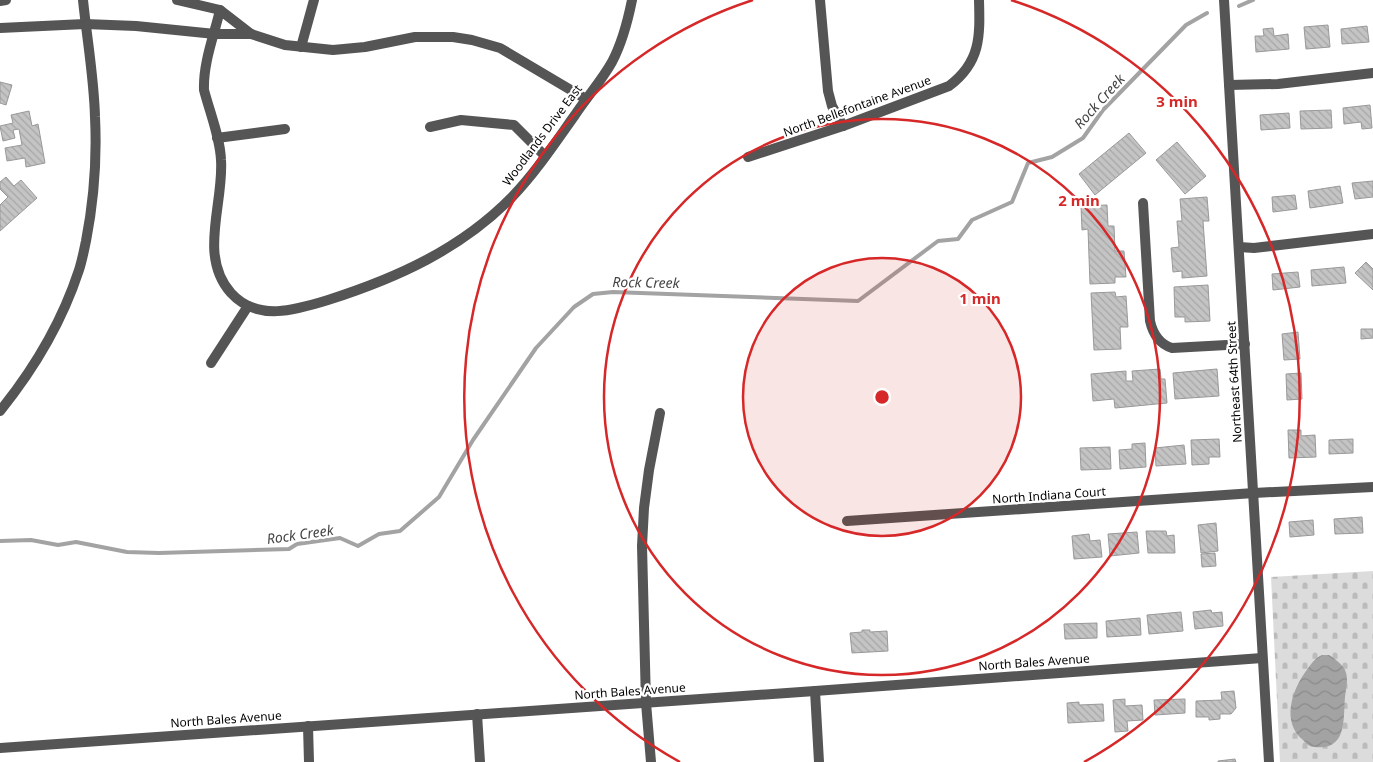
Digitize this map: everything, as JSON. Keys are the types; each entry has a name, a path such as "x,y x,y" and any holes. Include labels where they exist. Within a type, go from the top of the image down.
{"street":[{"path":"0,0 6,0"},
{"path":"0,411 34,365 54,331 80,269 94,188 96,152 92,79 83,0"},
{"path":"177,0 220,10 251,34"},
{"path":"301,47 314,0"},
{"name":"Woodlands Drive East","path":"220,10 206,65 204,82 204,90 222,161 214,246 216,261 220,275 232,294 248,306 262,311 278,312 314,304 363,289 432,258 488,220 512,196 545,156 612,61 629,18 632,0"},
{"path":"820,0 828,91 832,106 843,126"},
{"name":"North Bellefontaine Avenue","path":"748,157 843,126 949,86 967,68 975,55 979,39 979,0"},
{"name":"Northeast 64th Street","path":"1224,0 1269,762"},
{"path":"0,28 85,24 136,26 214,34 251,34 285,45 345,50 415,37 433,36 472,40 500,48 586,99"},
{"path":"1229,85 1278,84 1373,74"},
{"path":"430,128 461,120 514,126 545,156"},
{"path":"217,138 285,129"},
{"path":"1143,203 1150,321 1157,338 1172,348 1245,344"},
{"path":"1239,246 1254,248 1373,234"},
{"path":"211,363 248,306"},
{"path":"651,762 646,703 642,546 649,470 660,413"},
{"name":"North Indiana Court","path":"846,521 1254,493 1373,487"},
{"name":"North Bales Avenue","path":"0,748 1262,658"},
{"path":"815,691 819,762"},
{"path":"477,714 480,762"},
{"path":"308,726 310,762"}],"green space":[{"path":"1373,571 1373,762 1280,762 1271,577"}],"water":[{"path":"1322,655 1329,655 1340,663 1346,673 1347,684 1342,731 1333,744 1326,747 1313,747 1296,733 1292,724 1291,706 1293,696 1301,679 1313,662"}],"building":[{"path":"1328,25 1330,47 1306,49 1304,27"},
{"path":"1367,26 1369,42 1342,44 1341,29"},
{"path":"1273,28 1274,36 1288,34 1289,49 1256,52 1255,36 1264,36 1263,29"},
{"path":"0,82 12,85 6,105 0,103"},
{"path":"1370,105 1372,128 1362,129 1361,122 1344,124 1343,108"},
{"path":"1331,110 1332,128 1301,129 1300,111"},
{"path":"29,111 32,126 38,124 45,163 26,167 25,158 7,161 5,148 22,145 19,129 13,130 15,138 3,141 0,126 13,123 11,115"},
{"path":"1289,113 1290,128 1261,130 1260,115"},
{"path":"1129,133 1146,153 1095,195 1079,174"},
{"path":"1177,142 1206,176 1185,194 1156,160"},
{"path":"6,177 14,186 21,180 37,198 0,231 0,205 8,197 0,189 0,182"},
{"path":"1373,181 1373,197 1355,199 1352,183"},
{"path":"1340,186 1343,203 1310,208 1308,191"},
{"path":"1295,195 1297,209 1273,212 1272,197"},
{"path":"1207,197 1209,221 1203,221 1207,276 1182,278 1182,271 1173,272 1171,248 1179,247 1177,221 1182,221 1180,199"},
{"path":"1107,205 1108,226 1114,226 1115,251 1124,251 1126,277 1115,277 1115,283 1090,284 1088,229 1082,230 1081,206"},
{"path":"1366,262 1373,269 1373,290 1355,273"},
{"path":"1344,267 1346,283 1312,286 1311,270"},
{"path":"1298,272 1300,287 1273,290 1272,274"},
{"path":"1208,285 1210,321 1185,322 1185,317 1175,317 1174,287"},
{"path":"1115,292 1116,297 1126,296 1128,327 1120,327 1121,349 1094,350 1091,293"},
{"path":"1361,329 1373,329 1373,338 1361,339"},
{"path":"1298,332 1300,359 1284,360 1282,334"},
{"path":"1160,369 1161,379 1165,379 1167,403 1115,408 1114,399 1093,401 1091,374 1126,371 1126,381 1133,381 1132,371"},
{"path":"1217,369 1219,396 1175,399 1173,373"},
{"path":"1301,373 1302,399 1287,400 1286,374"},
{"path":"1288,430 1301,430 1301,436 1315,435 1316,457 1289,458"},
{"path":"1219,439 1220,457 1209,457 1209,464 1192,465 1191,440"},
{"path":"1353,439 1353,453 1329,454 1329,440"},
{"path":"1145,443 1146,467 1120,469 1119,450 1132,449 1132,444"},
{"path":"1184,445 1186,464 1156,466 1155,448"},
{"path":"1110,447 1111,469 1081,470 1080,448"},
{"path":"1362,517 1363,533 1335,534 1334,519"},
{"path":"1313,520 1314,535 1290,537 1289,522"},
{"path":"1216,523 1218,551 1201,553 1198,525"},
{"path":"1146,531 1166,531 1167,536 1174,535 1175,553 1148,553"},
{"path":"1137,532 1139,553 1110,556 1108,534"},
{"path":"1089,534 1090,541 1100,540 1102,557 1074,559 1072,536"},
{"path":"1215,553 1216,566 1202,567 1201,554"},
{"path":"1211,610 1212,613 1222,612 1223,626 1195,629 1193,612"},
{"path":"1181,612 1183,631 1149,634 1147,615"},
{"path":"1140,618 1141,635 1107,637 1106,621"},
{"path":"1097,623 1097,638 1065,639 1064,624"},
{"path":"862,630 870,630 870,632 887,631 888,651 852,653 850,633 862,632"},
{"path":"1234,691 1236,708 1231,714 1220,714 1220,719 1209,720 1209,717 1196,717 1196,701 1222,700 1221,692"},
{"path":"1125,699 1125,706 1142,705 1143,720 1127,721 1128,731 1115,732 1113,700"},
{"path":"1185,699 1185,713 1155,715 1154,700"},
{"path":"1079,702 1079,705 1103,704 1104,721 1068,723 1067,703"},
{"path":"1235,759 1236,762 1218,762 1218,761"}],"waterway":[{"name":"Rock Creek","path":"1239,6 1253,0"},
{"name":"Rock Creek","path":"0,541 31,540 58,545 76,542 127,552 159,553 289,549 297,544 340,538 358,546 379,534 400,531 439,497 473,440 536,348 574,307 593,294 613,292 858,301 938,241 958,239 972,220 1012,202 1028,163 1052,157 1083,138 1103,110 1186,25 1207,13"}]}
